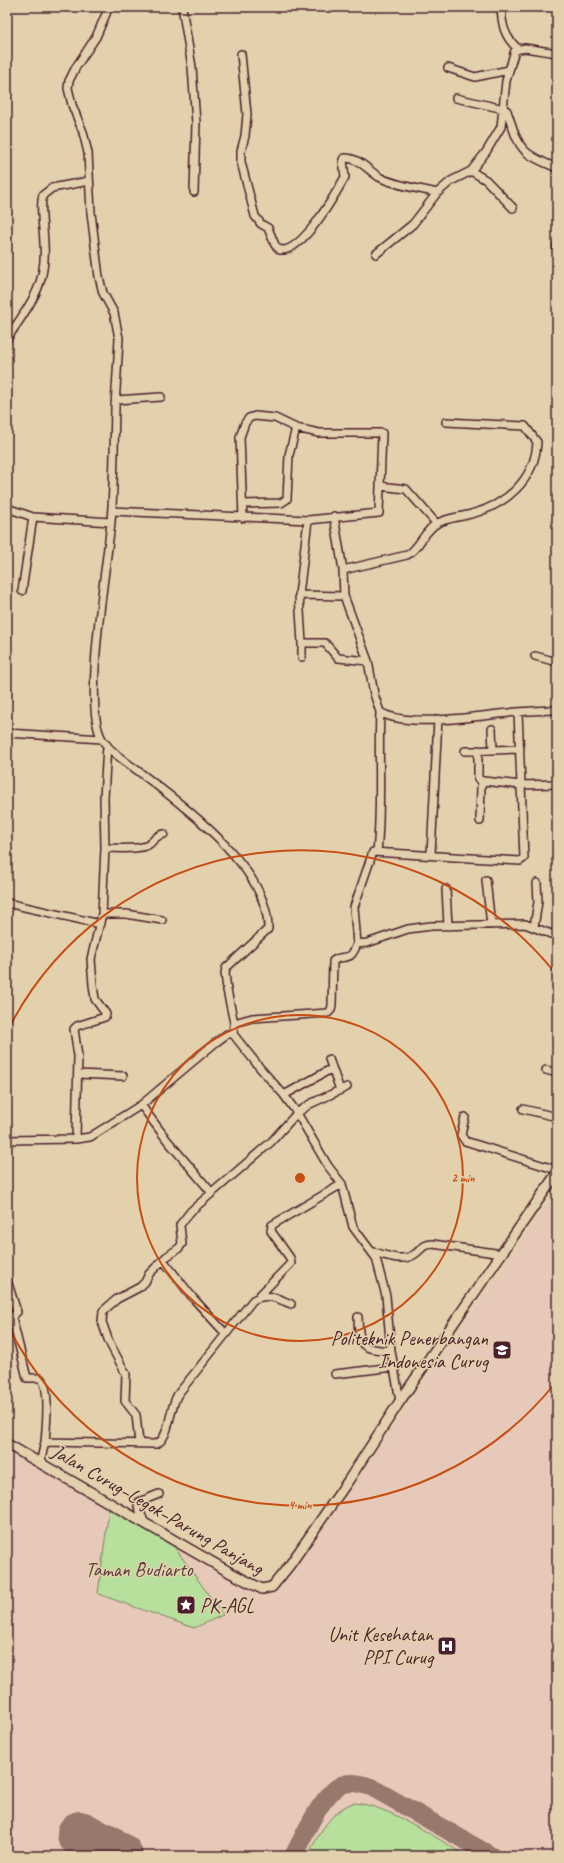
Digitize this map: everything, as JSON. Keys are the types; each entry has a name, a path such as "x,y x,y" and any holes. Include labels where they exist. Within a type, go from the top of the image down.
{"main road":[{"name":"Jalan Curug–Legok–Parung Panjang","path":"7,1444 231,1573 262,1589 269,1588 275,1584 294,1559 348,1481 400,1401 557,1172"}],"street":[{"path":"109,7 102,27 76,67 69,81 69,95 86,142 99,278 103,293 114,313 118,329 112,511 95,675 95,715 102,739 107,746 162,789 223,844 243,864 264,903 268,921 268,930 230,963 225,973 234,1023 233,1034 284,1095 328,1166 342,1184 353,1227 376,1258 383,1284 391,1351 400,1401"},
{"path":"182,7 192,67 196,123 194,192"},
{"path":"501,7 504,31 517,48 557,53"},
{"path":"376,254 413,224 437,192 451,181 471,171 499,131 504,109 506,81 514,52 517,48"},
{"path":"241,54 247,114 245,136 241,151 241,162 255,216 259,222 268,228 275,245 280,250 289,249 312,229 345,177 342,160 344,158 356,160 371,172 394,183 437,192"},
{"path":"448,68 475,77 493,75 509,70"},
{"path":"456,98 507,111 522,149 537,160 557,168"},
{"path":"471,171 486,180 513,208"},
{"path":"7,339 38,292 42,280 45,261 41,199 43,195 52,188 89,181"},
{"path":"557,245 557,252"},
{"path":"116,400 161,397"},
{"path":"112,511 243,518 308,520 334,516 379,513 382,434 319,433 296,428 268,416 255,416 249,418 245,423 240,437 243,518"},
{"path":"343,570 407,556 414,550 427,532 436,523 484,510 512,494 530,471 536,452 537,442 533,435 523,425 446,422"},
{"path":"243,504 281,503 287,499 289,455 296,428"},
{"path":"380,486 406,489 436,523"},
{"path":"7,508 33,517 111,522"},
{"path":"334,516 343,570 344,596 368,661 374,694 380,712 378,768 380,809 377,852"},
{"path":"22,591 33,517"},
{"path":"302,657 299,595 308,520"},
{"path":"299,595 344,596"},
{"path":"302,643 325,644 338,658 368,661"},
{"path":"535,656 557,662"},
{"path":"380,712 394,718 438,719 557,710"},
{"path":"234,1023 252,1018 328,1013 331,1010 333,961 351,956 354,953 357,944 354,907 373,852 431,854 514,862 523,859 522,785 518,712"},
{"path":"431,854 438,719"},
{"path":"492,729 493,750"},
{"path":"7,733 102,739"},
{"path":"76,1140 78,1056 74,1029 77,1026 105,1017 106,1014 96,999 92,985 91,958 102,914 104,798 107,746"},
{"path":"465,751 520,749"},
{"path":"478,750 478,779 522,785 557,784"},
{"path":"480,821 481,786 484,781"},
{"path":"104,848 135,848 151,843 155,837 164,834"},
{"path":"486,880 490,925"},
{"path":"534,927 538,908 537,883"},
{"path":"446,890 448,926"},
{"path":"7,903 100,924"},
{"path":"102,914 126,914 162,920"},
{"path":"357,944 367,943 408,929 448,926 525,924 550,934 557,932"},
{"path":"7,1140 76,1140 90,1137 141,1105 215,1043 227,1034 233,1034"},
{"path":"139,1443 136,1415 125,1401 126,1374 109,1342 102,1322 101,1313 117,1299 140,1287 145,1282 149,1274 163,1260 181,1246 182,1240 179,1229 181,1221 271,1142 297,1114 310,1104 344,1089 332,1068 329,1059"},
{"path":"284,1095 332,1068"},
{"path":"546,1070 557,1073"},
{"path":"78,1074 123,1076"},
{"path":"141,1105 167,1140 212,1193"},
{"path":"523,1109 557,1117"},
{"path":"465,1117 461,1135 465,1141 557,1172"},
{"path":"45,1442 156,1444 165,1438 173,1403 253,1300 291,1264 290,1258 271,1231 272,1225 342,1184"},
{"path":"371,1251 401,1258 415,1254 424,1245 433,1244 502,1254"},
{"path":"163,1260 193,1298 226,1334"},
{"path":"7,1280 17,1312 12,1317 27,1378 40,1378 45,1385 47,1412 45,1442 41,1459 44,1464"},
{"path":"260,1295 279,1298 291,1304"},
{"path":"358,1317 358,1334 363,1345 369,1349 391,1351"},
{"path":"335,1374 394,1367"},
{"path":"145,1524 138,1506 139,1502 159,1494"}],"shaded area":[{"path":"557,1190 557,1856 7,1856 7,1449 259,1594 276,1591 296,1568"}],"green space":[{"name":"Taman Budiarto","path":"109,1509 173,1545 223,1615 194,1628 98,1594"},
{"path":"353,1803 381,1809 427,1832 467,1856 307,1856 320,1832 331,1818 337,1812"}],"taxiway":[{"path":"293,1856 314,1817 327,1798 341,1785 353,1783 371,1787 492,1856"},
{"path":"82,1856 82,1849 87,1838 98,1832 111,1833 117,1837 127,1856"}],"runway":[{"path":"80,1834 120,1856"}],"place":[{"name":"Politeknik Penerbangan Indonesia Curug","path":"502,1350"},
{"name":"PK-AGL","path":"186,1605"},
{"name":"Unit Kesehatan PPI Curug","path":"447,1646"}]}
